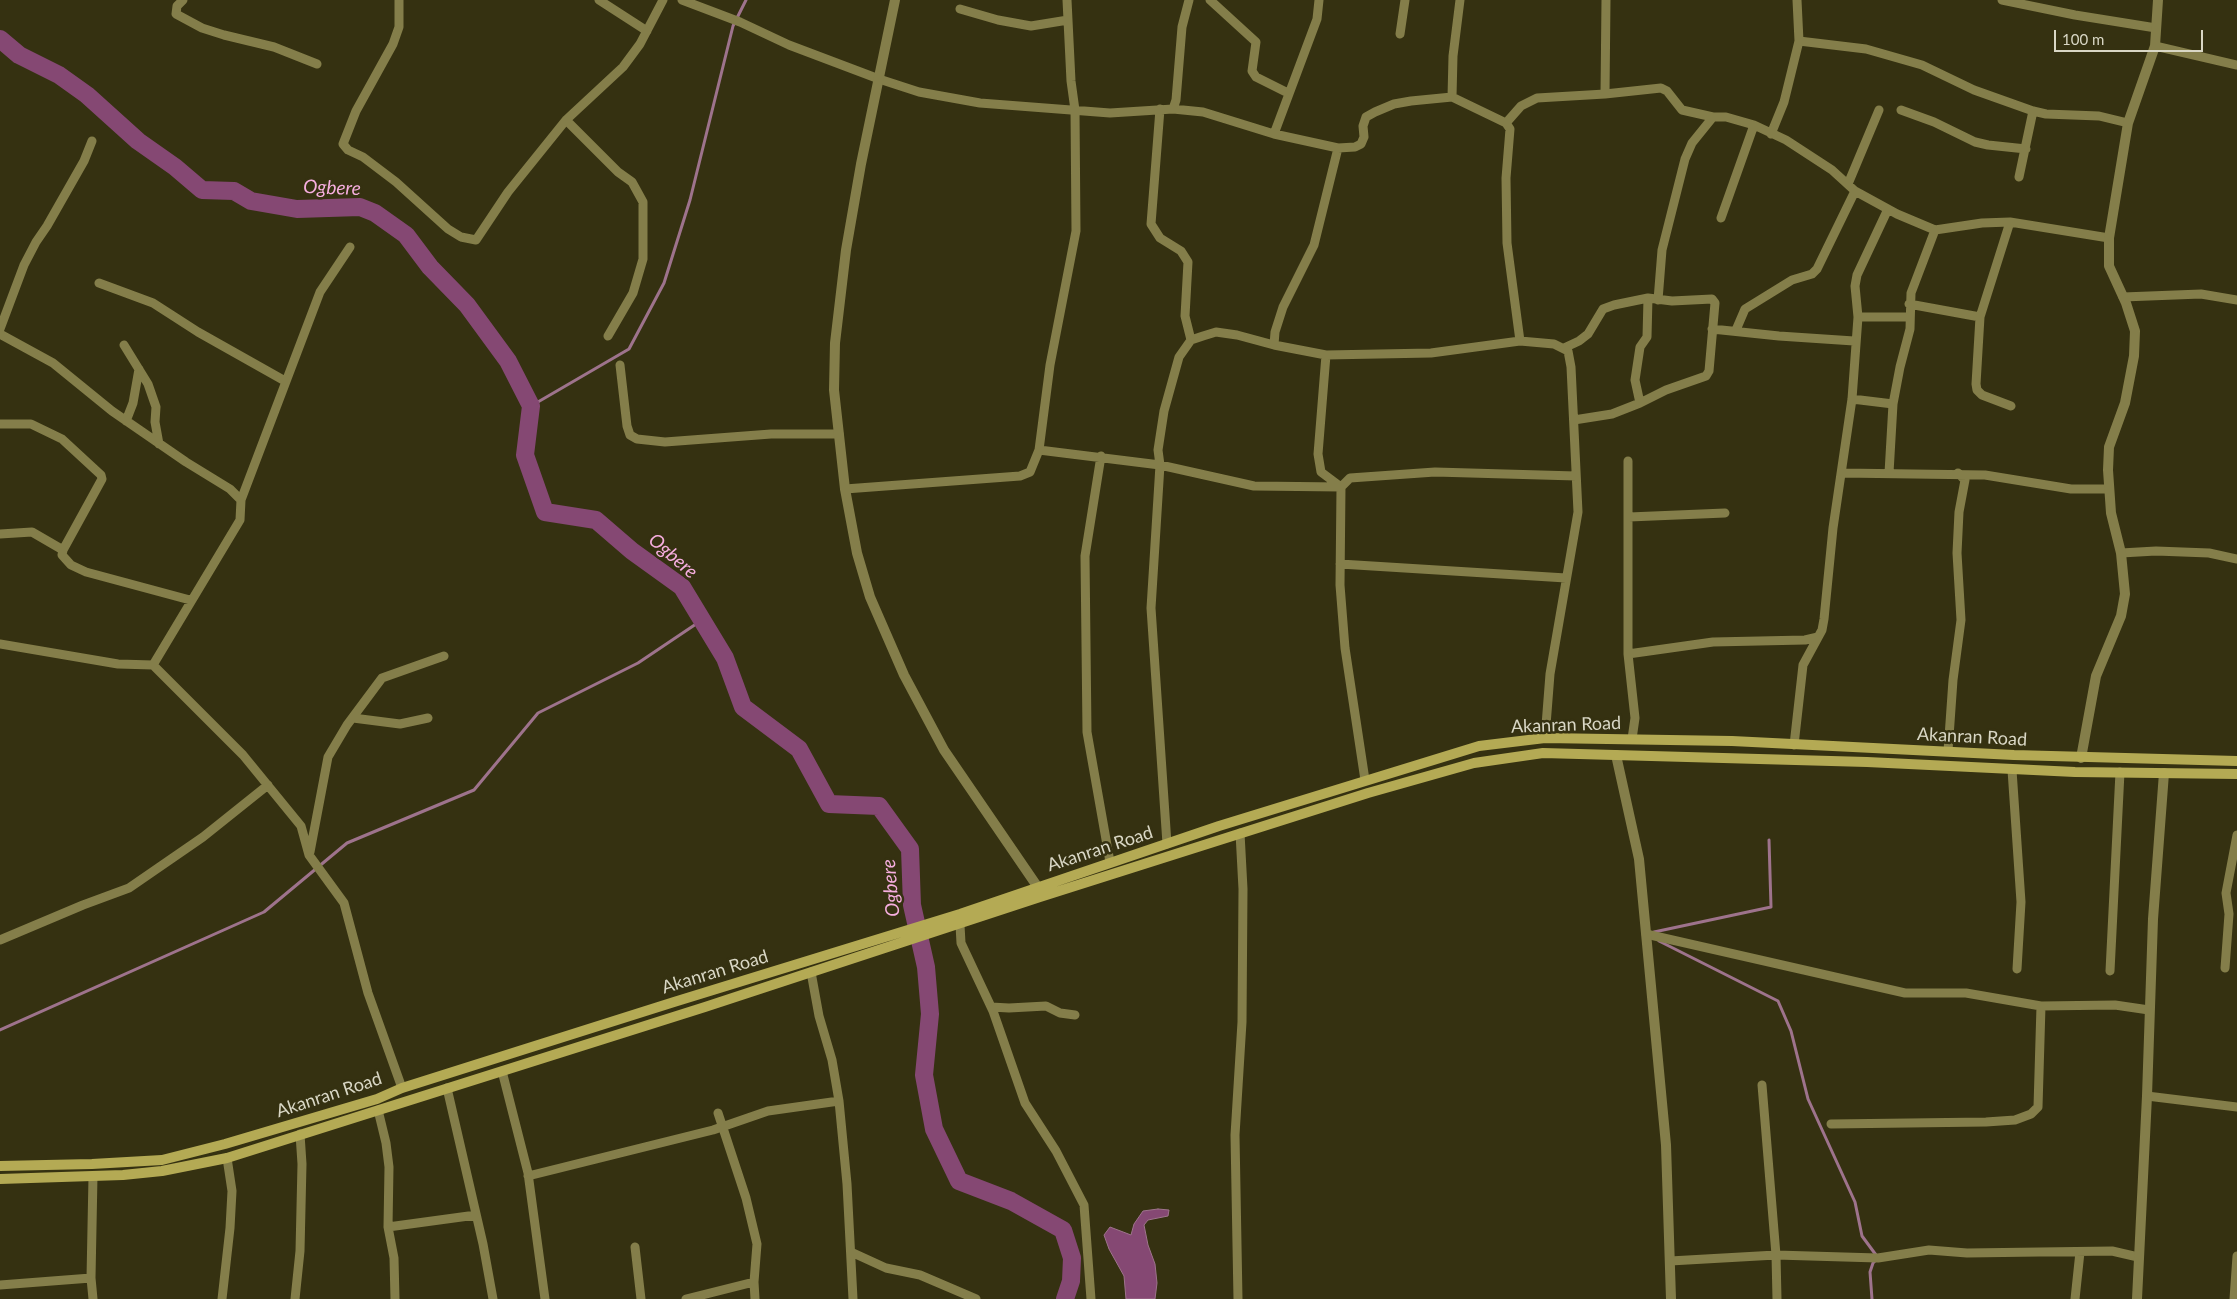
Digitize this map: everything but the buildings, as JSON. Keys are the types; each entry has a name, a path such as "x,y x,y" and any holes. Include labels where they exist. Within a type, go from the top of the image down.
{"main road":[{"name":"Akanran Road","path":"2,1179 162,1171 227,1158 811,972 1037,886 1219,826 1479,746 1545,738 1632,739 2082,758 2237,761"},
{"path":"1662,756 1665,740"},
{"name":"Akanran Road","path":"924,929 960,925 1040,897 1240,833 1474,763 1543,753 1867,762 2012,770 2237,774"},
{"name":"Akanran Road","path":"2,1166 111,1164 162,1160 224,1144 377,1099 402,1088 674,1002 904,936"},
{"path":"674,1002 678,1015"},
{"path":"2,1166 2,1179"}],"street":[{"path":"183,0 177,6 176,14 202,28 224,36 274,47 317,64"},
{"path":"399,0 399,26 393,44 356,111 344,144 348,150 363,157 396,182 448,229 461,237 476,240 508,192 566,120 623,67 640,44 663,0"},
{"path":"599,0 647,31"},
{"path":"682,0 736,20 789,45 879,79 919,92 980,103 1110,113 1160,109 1203,112 1274,134 1338,148 1355,147 1361,144 1364,137 1362,126 1366,117 1375,112 1394,104 1452,97 1506,123 1510,129 1506,178 1507,243 1520,341"},
{"path":"896,0 861,164 846,250 835,342 834,390 845,489 857,552 870,597 904,675 944,750 1037,886"},
{"path":"845,489 1020,476 1030,472 1039,450 1050,365 1076,231 1075,110 1071,81 1067,0"},
{"path":"1173,109 1176,100 1182,27 1189,0"},
{"path":"1210,0 1256,42 1252,71 1256,77 1288,93"},
{"path":"1274,134 1317,19 1320,0"},
{"path":"1400,34 1405,0"},
{"path":"1452,97 1460,0"},
{"path":"1605,94 1606,0"},
{"path":"1771,134 1784,102 1800,41 1797,0"},
{"path":"2002,0 2075,15 2156,28"},
{"path":"2082,758 2096,676 2121,616 2125,594 2121,553 2112,514 2109,489 2109,447 2125,404 2134,356 2135,331 2109,266 2109,238 2128,123 2155,46 2158,0"},
{"path":"960,9 998,20 1031,26 1068,20"},
{"path":"1800,41 1866,49 1922,64 1974,90 2032,111 2046,114 2099,116 2128,123"},
{"path":"2155,46 2237,65"},
{"path":"1506,123 1522,106 1538,98 1661,88 1667,91 1682,110 1713,117 1726,117 1754,125 1807,153 1832,170 1851,188 1888,209 1934,230 1982,223 2010,222 2109,238"},
{"path":"1160,109 1151,224 1160,238 1181,251 1188,262 1185,316 1191,340"},
{"path":"1736,330 1745,309 1792,280 1812,274 1817,269 1851,188 1879,110"},
{"path":"1901,110 1934,122 1975,142 1988,146 2026,149"},
{"path":"2019,177 2032,111"},
{"path":"1640,403 1635,380 1640,347 1647,337 1662,250 1685,160 1692,144 1713,117"},
{"path":"566,120 618,172 632,182 643,202 643,260 633,292 608,336"},
{"path":"1721,218 1754,125"},
{"path":"0,329 24,265 84,162 92,141"},
{"path":"1274,346 1275,332 1283,307 1314,245 1338,148"},
{"path":"1794,745 1804,665 1822,630 1824,619 1833,528 1852,399 1854,341 1858,317 1855,286 1857,275 1888,209"},
{"path":"2010,222 1980,317 1977,390 1982,395 2010,406"},
{"path":"1890,473 1893,404 1910,329 1909,304 1912,286 1934,230"},
{"path":"153,665 190,600 240,520 241,500 320,292 350,247"},
{"path":"99,283 153,303 198,332 285,382"},
{"path":"2123,297 2201,294 2237,300"},
{"path":"1564,348 1579,341 1588,334 1602,309 1614,305 1653,299 1672,301 1712,299 1714,302 1709,370 1706,376 1666,390 1612,414 1574,420"},
{"path":"1909,304 1980,317"},
{"path":"1858,317 1910,317"},
{"path":"1712,329 1854,341"},
{"path":"1167,844 1151,608 1160,465 1158,450 1168,394 1179,357 1191,340 1216,332 1237,335 1274,346 1326,355 1431,353 1520,341 1554,344 1568,351 1571,367 1578,512 1550,674 1545,738"},
{"path":"0,334 53,363 126,421 158,444 230,489 241,500"},
{"path":"124,345 148,384 156,407 155,422 158,444"},
{"path":"1326,355 1318,454 1321,472 1340,487"},
{"path":"620,365 627,426 630,435 637,439 665,442 771,434 839,434"},
{"path":"126,421 133,403 139,369"},
{"path":"1852,399 1893,404"},
{"path":"0,424 32,424 62,439 101,475 102,480 63,550 62,555 71,566 86,572 190,600"},
{"path":"1039,450 1101,456 1160,465 1254,486 1340,487 1350,478 1435,472 1576,476"},
{"path":"1101,456 1085,556 1087,732 1110,862"},
{"path":"1628,462 1628,654 1634,718 1632,739"},
{"path":"1842,473 1958,473 1985,475 2071,490 2109,489"},
{"path":"1948,751 1953,680 1961,620 1957,553 1959,512 1965,480 1958,473"},
{"path":"1340,487 1340,564 1345,648 1365,780"},
{"path":"1629,517 1725,514"},
{"path":"0,534 32,532 63,550"},
{"path":"2121,553 2156,551 2209,553 2237,559"},
{"path":"1340,564 1566,578"},
{"path":"1628,654 1713,642 1805,640 1818,637"},
{"path":"0,644 118,664 153,665 243,755 301,826 309,855 344,903 368,994 402,1088"},
{"path":"309,855 328,757 353,718 382,678 444,656"},
{"path":"353,718 400,724 428,718"},
{"path":"1616,755 1639,859 1666,1145 1671,1299"},
{"path":"2012,770 2021,902 2017,969"},
{"path":"2110,971 2120,772"},
{"path":"2137,1299 2148,1096 2152,919 2164,773"},
{"path":"0,940 129,888 203,837 268,785"},
{"path":"1238,1299 1235,1135 1242,1022 1244,888 1240,833"},
{"path":"2225,968 2230,914 2226,893 2237,835"},
{"path":"960,925 961,943 991,1007 1025,1104 1056,1150 1084,1205 1091,1299"},
{"path":"1646,934 1905,993 1966,994 2041,1006 2115,1005 2149,1010"},
{"path":"811,972 819,1016 832,1060 838,1101 845,1157 853,1299"},
{"path":"991,1007 1046,1006 1060,1013 1075,1014"},
{"path":"1831,1124 1986,1122 2015,1120 2031,1114 2038,1107 2041,1006"},
{"path":"502,1071 528,1176 544,1299"},
{"path":"1762,1085 1776,1255 1777,1299"},
{"path":"447,1088 493,1299"},
{"path":"2148,1096 2237,1107"},
{"path":"528,1176 724,1127 768,1111 838,1101"},
{"path":"378,1110 386,1143 389,1167 388,1227 394,1258 396,1299"},
{"path":"718,1113 724,1127 757,1244 754,1282 755,1299"},
{"path":"295,1299 300,1251 302,1164 300,1134"},
{"path":"222,1299 232,1191 227,1158"},
{"path":"92,1176 91,1278 93,1299"},
{"path":"388,1227 476,1214"},
{"path":"635,1247 641,1299"},
{"path":"1670,1261 1776,1255 1878,1258 1929,1250 1967,1253 2112,1251 2138,1257"},
{"path":"851,1252 886,1268 920,1275 976,1299"},
{"path":"2075,1299 2080,1252"},
{"path":"2234,1299 2237,1256"},
{"path":"0,1285 91,1278"},
{"path":"686,1299 754,1282"}],"shaded area":[{"path":"1169,1210 1168,1216 1148,1220 1144,1225 1148,1245 1155,1264 1157,1283 1155,1299 1126,1299 1124,1276 1109,1249 1104,1235 1110,1227 1131,1235 1134,1224 1143,1211"}],"waterway":[{"path":"531,406 629,349 664,283 690,200 733,26 746,0"},
{"name":"Ogbere","path":"0,39 19,55 59,75 87,95 138,141 175,167 202,190 234,191 251,201 297,209 360,207 375,213 406,235 430,267 467,305 508,361 531,406 525,455 545,512 596,520 632,551 682,587 725,658 743,707 799,749 829,804 879,806 910,849 912,905 926,967 930,1014 924,1075 934,1129 959,1181 1011,1201 1063,1230 1072,1258 1071,1281 1065,1299"},
{"path":"0,1030 264,912 347,843 474,790 538,713 638,663 702,620"},
{"path":"1654,932 1771,907 1769,840"},
{"path":"1659,941 1778,1001 1791,1031 1808,1099 1855,1202 1862,1236 1876,1255"},
{"path":"1872,1299 1870,1272 1876,1260"}]}
